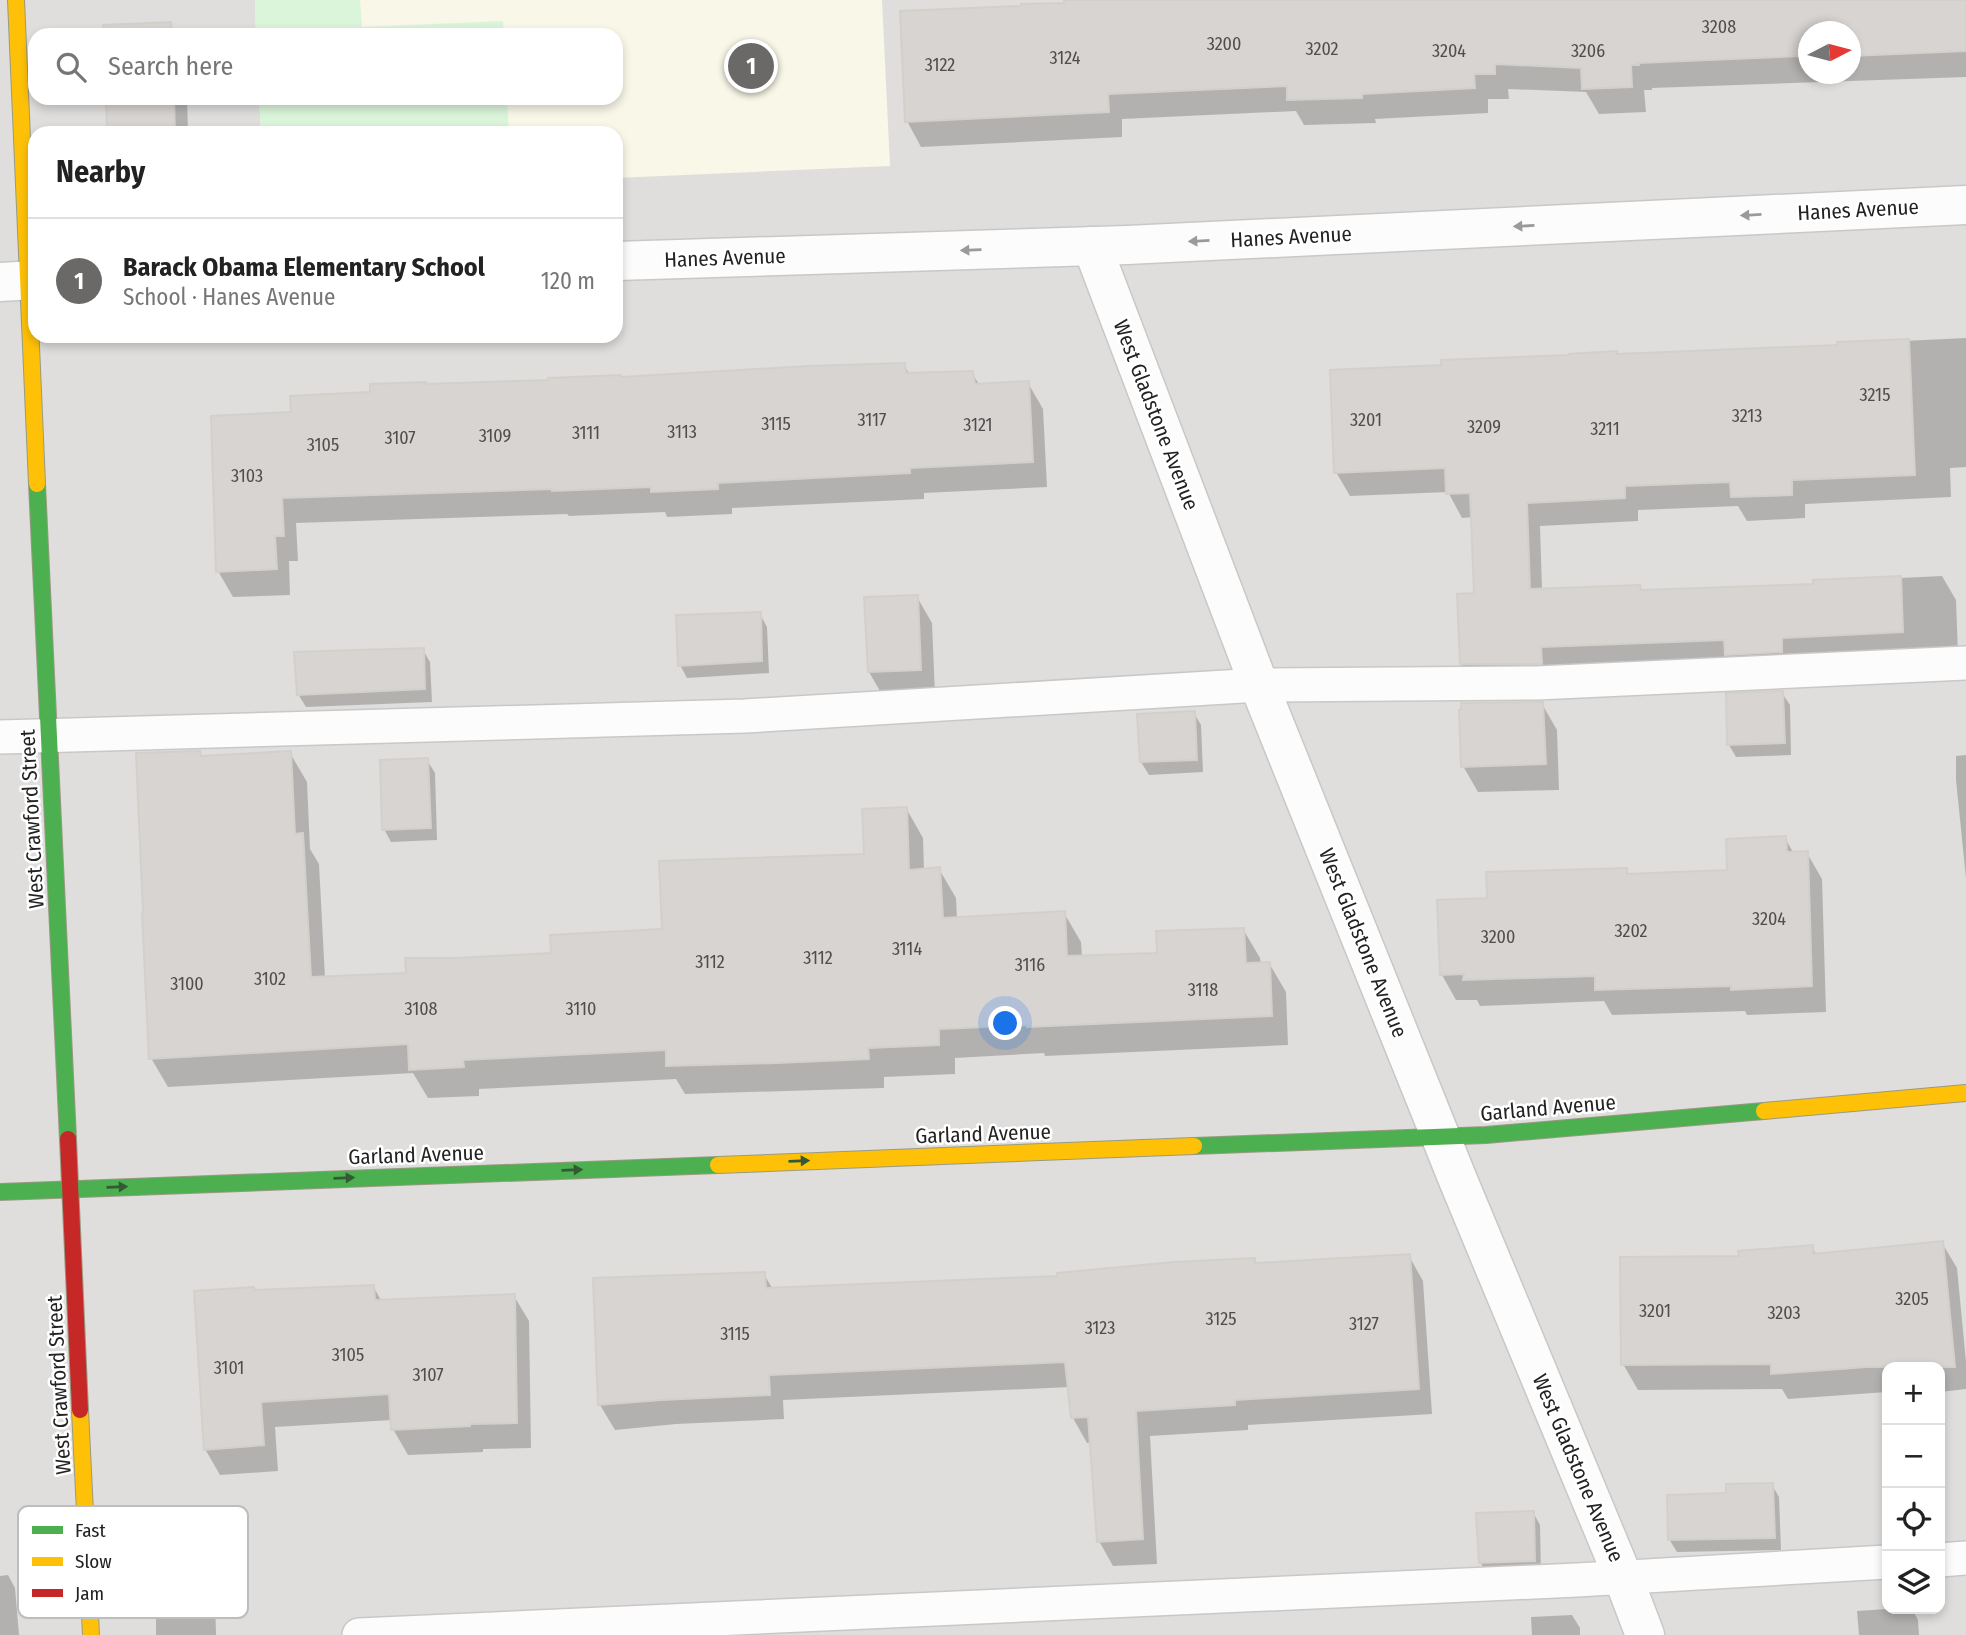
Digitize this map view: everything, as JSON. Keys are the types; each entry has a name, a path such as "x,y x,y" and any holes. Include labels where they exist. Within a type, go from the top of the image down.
{"street":[{"name":"West Crawford Street","path":"16,0 21,280 49,736 85,1506"},
{"name":"Hanes Avenue","path":"623,261 1092,246 1966,205"},
{"name":"West Gladstone Avenue","path":"1092,246 1259,685 1463,1193 1645,1635"},
{"name":"Garland Avenue","path":"0,1192 1486,1135 1966,1093"}],"lane":[{"path":"0,737 745,716 1259,685 1537,683 1966,663"},
{"path":"1945,1560 1966,1558"},
{"path":"359,1635 1623,1577 1882,1562"}],"shaded area":[{"path":"0,0 1966,0 1966,1635 0,1635"},
{"path":"255,0 882,0 890,166 623,178 623,126 261,126 259,105 623,105 623,28 256,28"}],"green space":[{"path":"255,0 360,0 362,27 503,21 504,28 256,28"},
{"path":"259,105 507,105 509,126 261,126"}],"building":[{"path":"1064,0 1966,0 1966,51 1861,56 1861,21 1798,21 1798,56 1638,63 1639,65 1631,65 1632,87 1582,89 1581,68 1495,64 1495,74 1474,74 1475,88 1362,94 1362,98 1287,100 1287,86 1108,94 1109,112 905,122 900,11 1064,3"},
{"path":"171,22 171,28 103,28 103,25"},
{"path":"106,105 174,105 175,126 107,126"},
{"path":"1909,339 1915,475 1792,480 1792,495 1731,497 1730,482 1625,486 1625,498 1527,503 1530,589 1640,585 1641,590 1813,584 1813,580 1901,576 1903,632 1783,638 1782,652 1725,655 1724,640 1541,647 1542,664 1460,664 1457,594 1474,593 1470,493 1446,494 1445,468 1334,473 1330,370 1441,365 1441,360 1617,351 1617,354 1837,345 1837,342"},
{"path":"905,363 906,373 973,371 975,384 1029,381 1033,462 910,468 910,473 718,483 718,489 651,492 651,487 552,489 282,498 284,536 275,536 277,569 216,572 211,416 291,412 290,396 370,392 370,384 548,380"},
{"path":"918,595 921,670 868,672 864,597"},
{"path":"761,612 762,661 678,666 676,615"},
{"path":"424,648 425,689 297,695 294,652"},
{"path":"1783,691 1785,743 1727,745 1726,693"},
{"path":"1543,702 1546,764 1461,767 1461,703"},
{"path":"1195,711 1197,760 1140,762 1137,714"},
{"path":"200,751 201,756 291,751 295,834 303,833 311,977 406,973 405,958 551,953 550,935 662,929 659,861 864,854 862,809 907,807 909,870 940,867 943,918 1065,911 1067,956 1157,953 1156,931 1244,928 1246,963 1270,962 1272,1016 939,1029 939,1045 868,1048 869,1059 776,1063 666,1066 666,1050 463,1060 464,1067 409,1070 408,1044 149,1059 136,753"},
{"path":"428,758 431,828 382,830 380,760"},
{"path":"1786,836 1787,852 1808,851 1812,986 1731,990 1731,986 1595,990 1595,976 1463,980 1464,974 1440,975 1437,900 1487,898 1486,872 1627,868 1627,874 1727,870 1726,839"},
{"path":"1943,1241 1955,1367 1945,1367 1945,1362 1882,1362 1882,1367 1771,1374 1771,1364 1621,1365 1620,1257 1739,1256 1738,1251 1813,1245 1813,1254"},
{"path":"1410,1254 1419,1389 1235,1400 1235,1405 1136,1411 1143,1539 1097,1542 1088,1417 1071,1418 1065,1362 769,1375 770,1395 598,1405 593,1278 765,1272 766,1288 1057,1276 1057,1273 1174,1262 1255,1258 1255,1263"},
{"path":"374,1285 375,1300 515,1294 517,1423 391,1430 389,1394 261,1402 264,1445 204,1450 194,1291"},
{"path":"1773,1483 1775,1538 1668,1540 1667,1495 1726,1493 1726,1484"},
{"path":"1534,1511 1535,1561 1479,1563 1476,1513"}],"traffic: fast":[{"path":"37,484 68,1139"},
{"path":"1194,1146 1486,1135 1764,1111"},
{"path":"0,1192 718,1165"}],"traffic: slow":[{"path":"16,0 28,277"},
{"path":"31,343 37,484"},
{"path":"1764,1111 1966,1093"},
{"path":"718,1165 1194,1146"},
{"path":"80,1410 85,1506"},
{"path":"90,1618 91,1635"}],"traffic: jam":[{"path":"68,1139 80,1410"}],"place":[{"name":"Barack Obama Elementary School","path":"751,66"}]}
